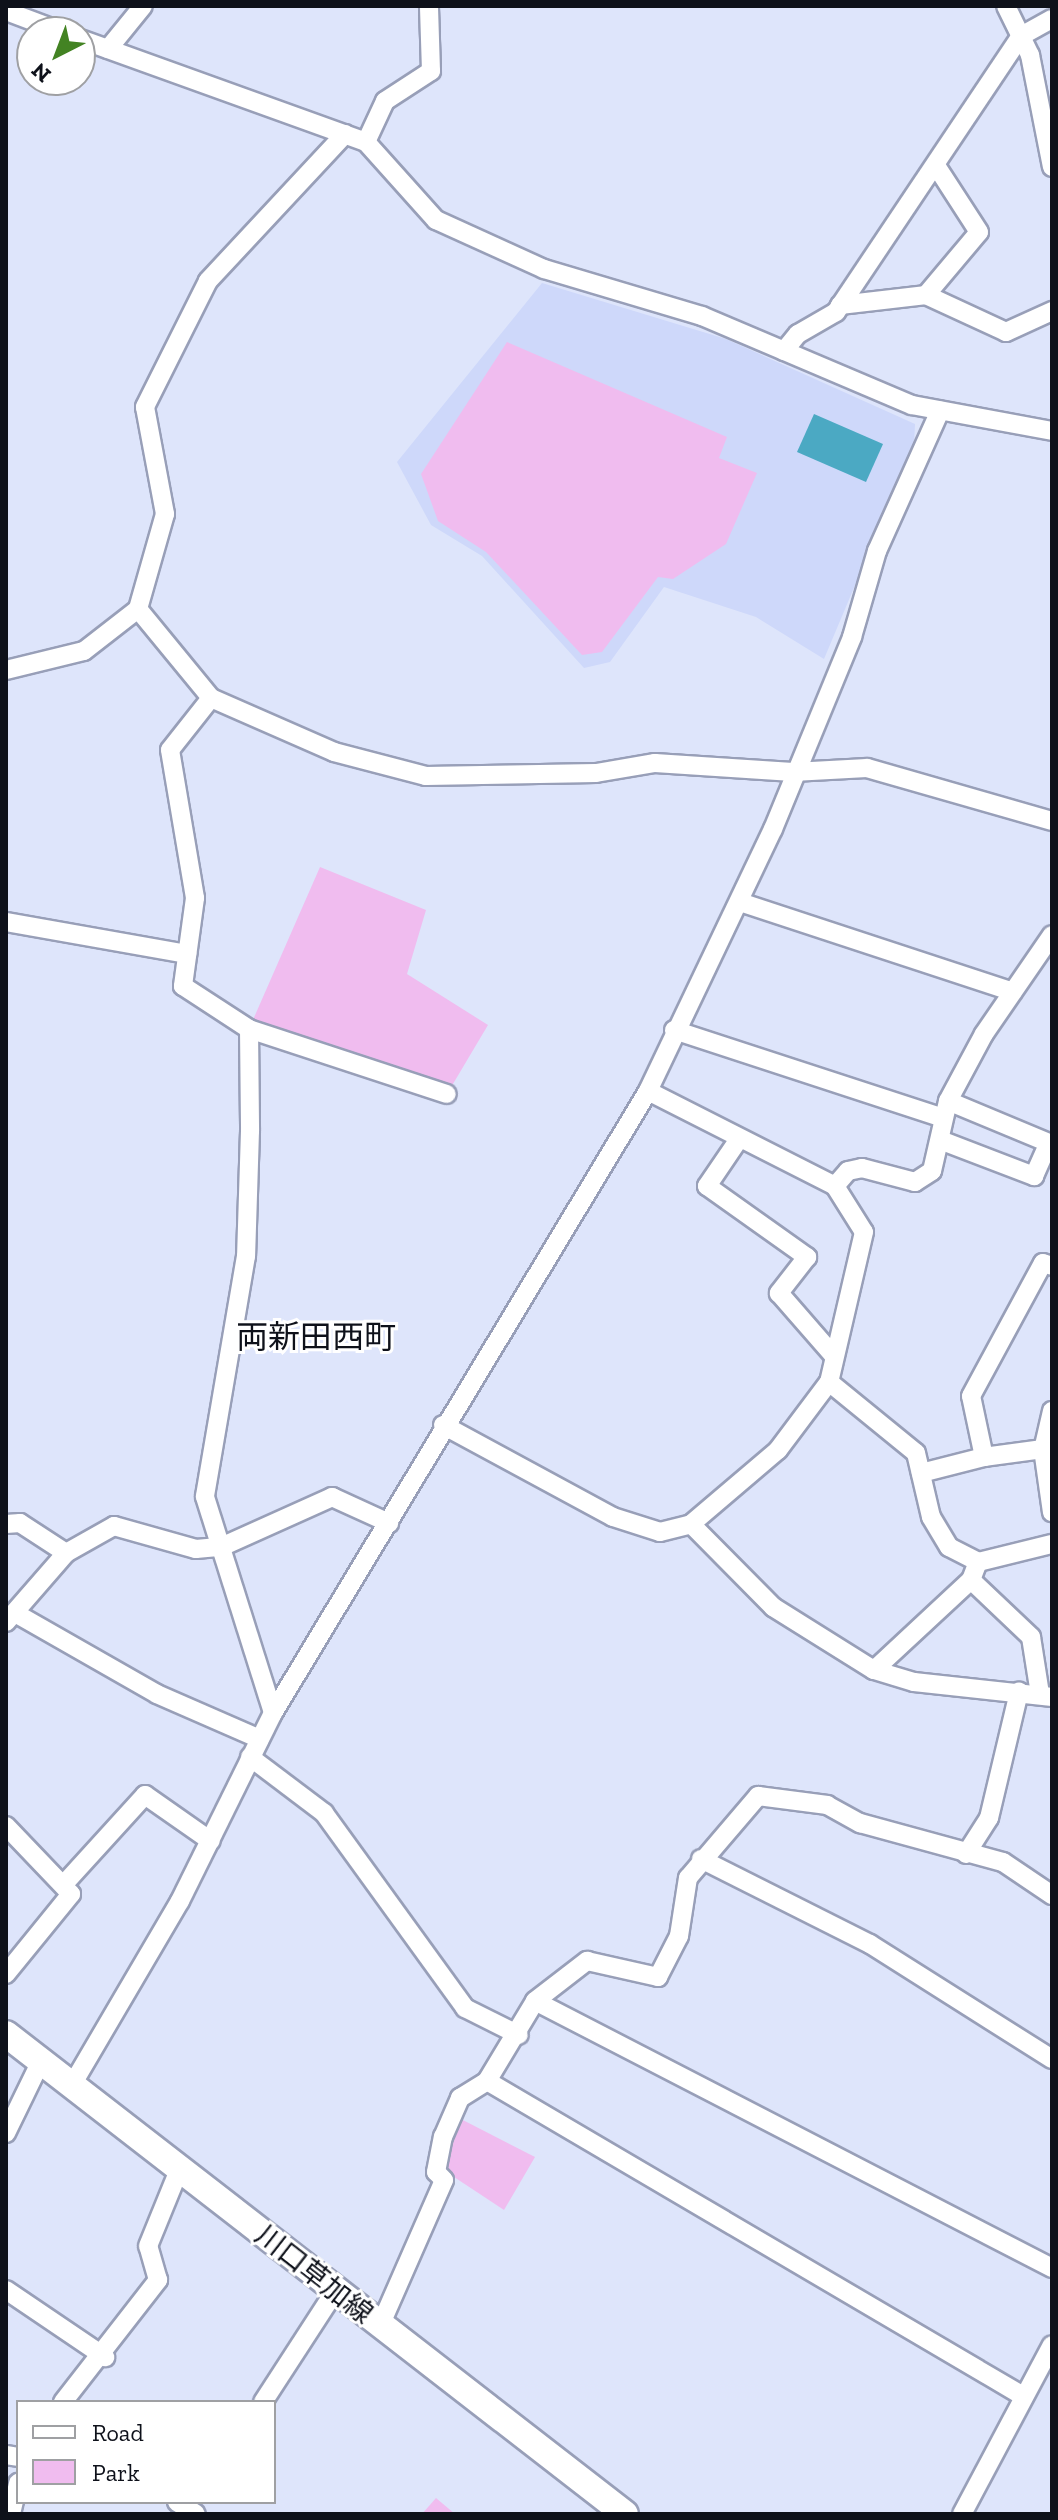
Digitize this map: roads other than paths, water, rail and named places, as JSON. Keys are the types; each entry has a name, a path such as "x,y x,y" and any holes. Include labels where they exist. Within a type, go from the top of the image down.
{"main road":[{"name":"川口草加線","path":"6,2034 625,2514"}],"street":[{"path":"108,49 143,6"},
{"path":"366,142 385,101 431,71 429,6"},
{"path":"1006,6 1021,36 1052,167"},
{"path":"784,351 840,305 937,167 1021,36 1052,19"},
{"path":"96,45 366,142 450,229 940,411 1052,431"},
{"path":"6,670 84,651 138,609 165,514 145,407 160,371 208,281 345,134"},
{"path":"926,295 979,232 937,167"},
{"path":"840,305 926,295 1006,332 1052,311"},
{"path":"72,2085 211,1841 273,1713 389,1523 443,1425 648,1091 674,1030 740,902 940,411"},
{"path":"138,609 211,698 334,752 426,776 596,773 655,763 793,772 867,768 1052,821"},
{"path":"211,698 170,750 195,898 183,986 249,1029 447,1094"},
{"path":"740,902 1013,992"},
{"path":"6,922 187,954"},
{"path":"835,1186 848,1171 862,1168 915,1182 932,1171 945,1110 1013,992 1052,935"},
{"path":"249,1029 246,1256 205,1497 273,1713"},
{"path":"674,1030 1049,1143 1034,1176 940,1140"},
{"path":"443,1425 613,1517 660,1532 691,1524 778,1450 829,1382 864,1232 835,1186 648,1091"},
{"path":"739,1139 707,1186 807,1257 779,1293 833,1355"},
{"path":"984,1457 971,1396 1043,1263 1052,1266"},
{"path":"829,1382 916,1453 931,1517 949,1547 978,1562 1052,1544"},
{"path":"1052,1411 1043,1449 1052,1512"},
{"path":"921,1473 984,1457 1043,1449"},
{"path":"260,1739 157,1694 11,1617 66,1553 114,1526 196,1549 221,1547 332,1497 389,1523"},
{"path":"6,1524 20,1523 66,1553"},
{"path":"691,1524 773,1607 874,1670 914,1682 1046,1696 1031,1637 971,1580"},
{"path":"874,1670 971,1580 978,1562"},
{"path":"966,1854 989,1818 1019,1692"},
{"path":"250,1757 324,1813 465,2008 519,2035"},
{"path":"65,1883 145,1795 211,1841"},
{"path":"380,2326 444,2180 436,2172 449,2119 460,2098 487,2081 519,2035 535,2001 587,1961 658,1977 671,1962 688,1878 701,1859 758,1796 827,1805 860,1823 1003,1862 1052,1895"},
{"path":"6,1826 65,1883 71,1894 6,1974"},
{"path":"701,1859 870,1944 1052,2059"},
{"path":"535,2001 1052,2268"},
{"path":"6,2133 41,2061"},
{"path":"487,2081 1023,2396"},
{"path":"65,2400 105,2357 158,2280 148,2246 179,2170"},
{"path":"6,2290 105,2357"},
{"path":"264,2400 335,2291"},
{"path":"962,2514 1052,2345"},
{"path":"11,2514 16,2492"}],"district":[{"name":"両新田西町","path":"316,1337"}]}
